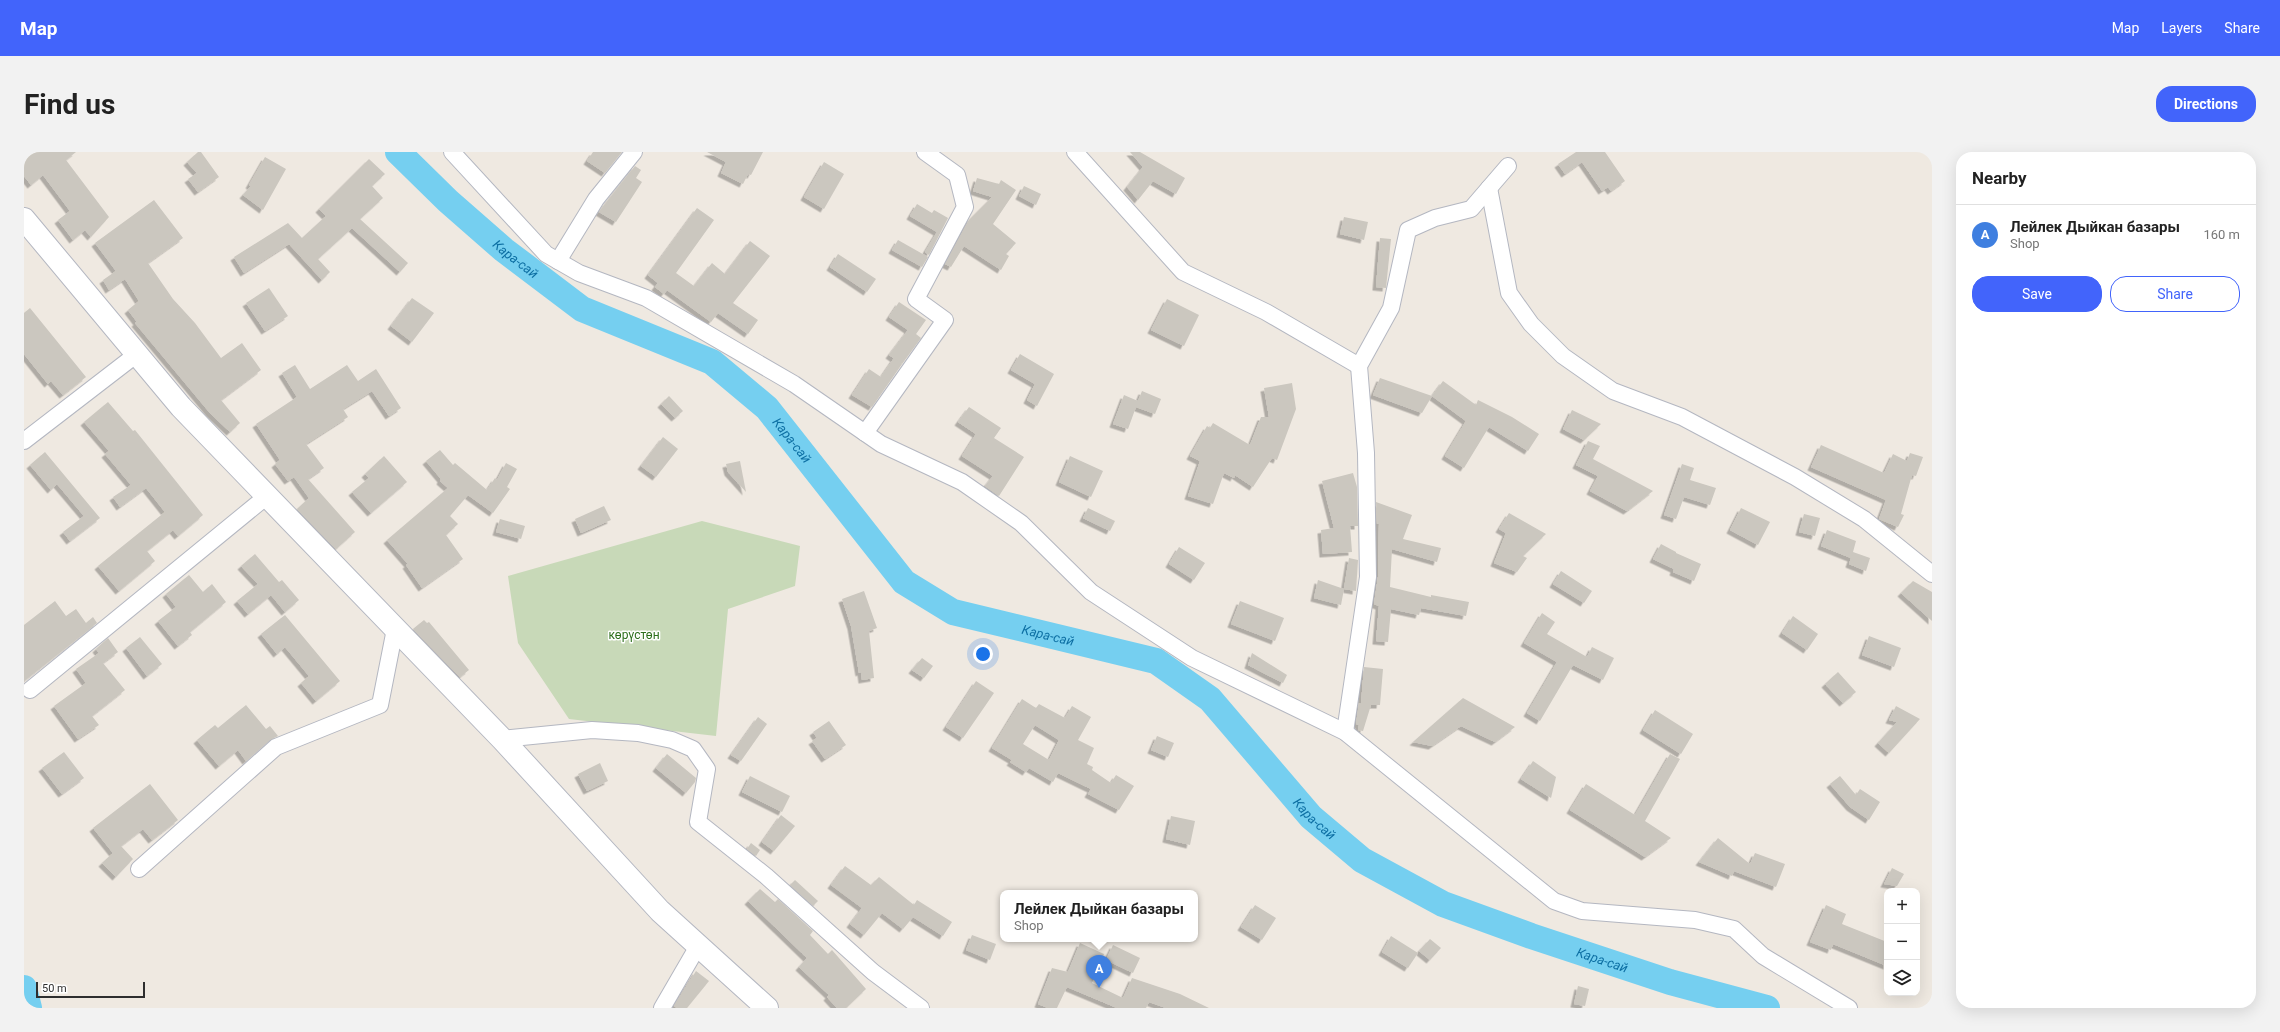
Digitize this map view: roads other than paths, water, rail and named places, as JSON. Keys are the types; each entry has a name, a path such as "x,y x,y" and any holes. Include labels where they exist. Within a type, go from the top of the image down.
{"main road":[{"path":"24,219 181,407 502,739 660,911 767,1008"}],"street":[{"path":"452,152 546,254 579,273 646,298 794,384 882,444 962,482 1021,523 1091,592 1192,658 1345,732 1554,901 1582,911 1695,920 1734,929 1763,956 1849,1008"},
{"path":"558,261 596,199 634,152"},
{"path":"865,433 945,320 916,299 965,207 957,175 925,152"},
{"path":"1075,152 1183,272 1266,312 1359,366"},
{"path":"1345,732 1368,577 1366,453 1359,366 1391,308 1408,230 1435,218 1471,209 1508,166"},
{"path":"1489,188 1509,293 1531,324 1563,356 1613,391 1682,417 1795,477 1864,519 1932,574"},
{"path":"24,440 137,354"},
{"path":"30,690 267,496"},
{"path":"139,869 276,747 380,705 395,628"},
{"path":"502,739 592,730 638,733 672,740 693,749 707,769 698,822 766,876 873,972 921,1008"},
{"path":"662,1008 698,946"}],"waterway":[{"name":"Кара-сай","path":"398,152 448,201 504,250 582,309 712,362 767,408 904,582 953,612 1156,661 1210,699 1311,817 1362,860 1443,904 1531,936 1670,982 1767,1008"},
{"path":"24,988 29,1008"}],"place":[{"name":"Лейлек Дыйкан базары","path":"1099,988"}],"park label":[{"name":"көрүстөн","path":"634,635"}]}
